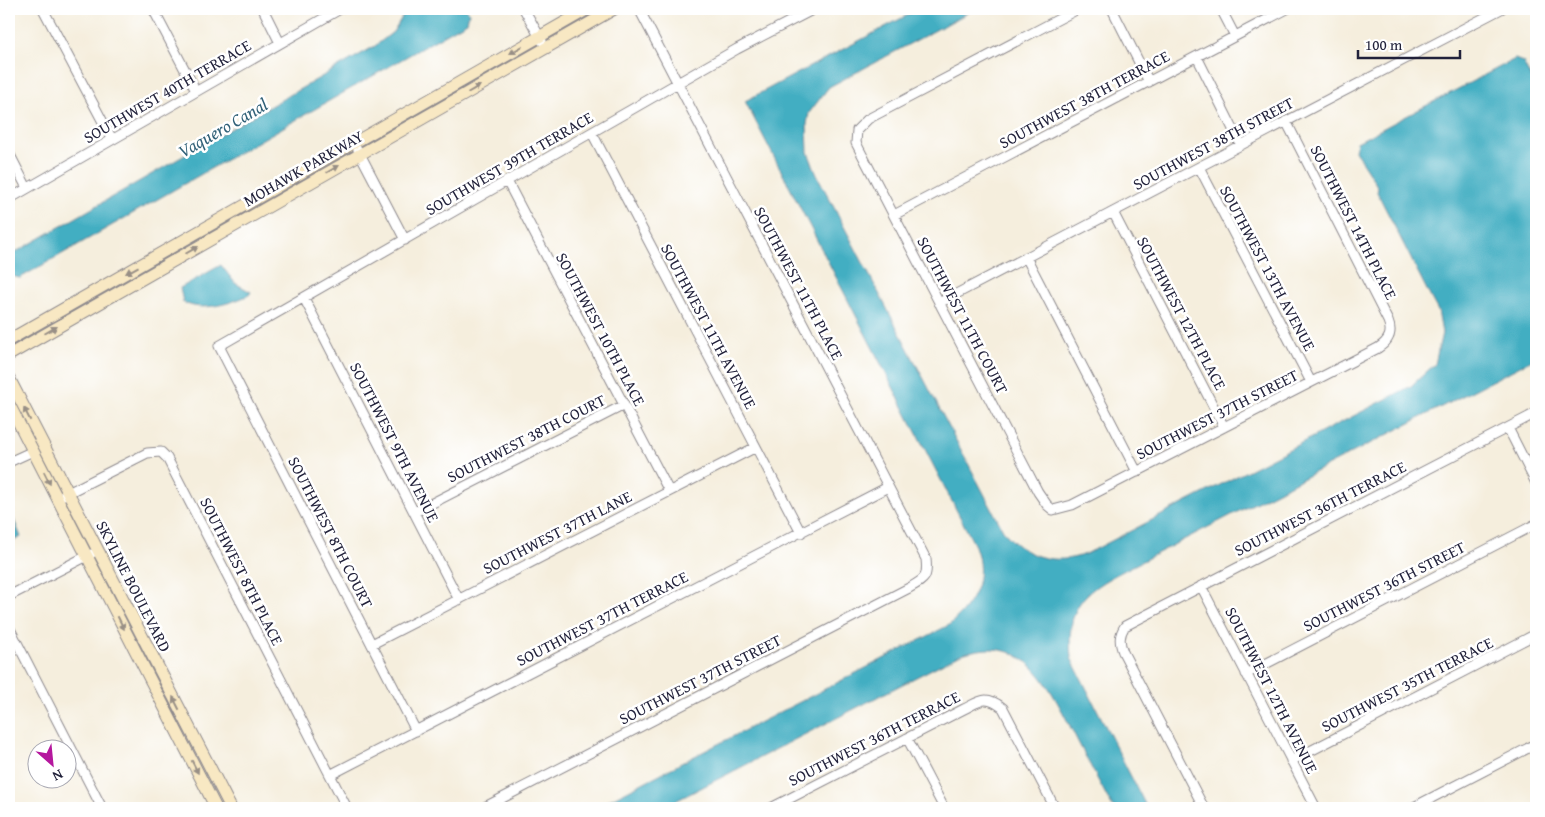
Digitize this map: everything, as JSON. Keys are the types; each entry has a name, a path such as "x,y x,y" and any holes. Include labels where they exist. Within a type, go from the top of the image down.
{"street":[{"path":"43,9 112,139"},
{"path":"153,9 196,91"},
{"path":"263,9 280,43"},
{"name":"SOUTHWEST 40TH TERRACE","path":"9,199 340,9"},
{"path":"524,9 545,48"},
{"name":"MOHAWK PARKWAY","path":"9,340 588,9"},
{"name":"MOHAWK PARKWAY","path":"9,355 614,9"},
{"name":"SOUTHWEST 11TH PLACE","path":"639,9 926,559 927,572"},
{"name":"SOUTHWEST 39TH TERRACE","path":"219,346 678,84 814,9"},
{"name":"SOUTHWEST 11TH COURT","path":"1053,510 1038,492 856,143 857,130 868,119 1078,9"},
{"path":"1112,9 1149,82"},
{"path":"1221,9 1235,36"},
{"name":"SOUTHWEST 38TH TERRACE","path":"894,215 1287,9"},
{"name":"SOUTHWEST 38TH STREET","path":"940,303 1501,9"},
{"path":"1196,57 1241,145"},
{"name":"SOUTHWEST 14TH PLACE","path":"1286,121 1388,321 1391,329 1390,337"},
{"name":"SOUTHWEST 11TH AVENUE","path":"592,133 801,533"},
{"path":"354,143 405,240"},
{"path":"9,153 28,188"},
{"name":"SOUTHWEST 13TH AVENUE","path":"1199,167 1311,382"},
{"name":"SOUTHWEST 10TH PLACE","path":"507,181 669,491"},
{"name":"SOUTHWEST 12TH PLACE","path":"1113,212 1224,427"},
{"path":"1026,258 1137,472"},
{"name":"SOUTHWEST 9TH AVENUE","path":"304,298 415,512 458,600"},
{"name":"SOUTHWEST 37TH STREET","path":"1053,510 1064,509 1137,472 1378,348 1390,337"},
{"name":"SOUTHWEST 8TH COURT","path":"219,346 416,731"},
{"name":"SKYLINE BOULEVARD","path":"9,378 231,808"},
{"name":"SKYLINE BOULEVARD","path":"9,404 216,808"},
{"name":"SOUTHWEST 38TH COURT","path":"415,512 624,405"},
{"name":"SOUTHWEST 36TH TERRACE","path":"1204,808 1123,652 1120,645 1121,633 1125,626 1536,413"},
{"path":"1508,428 1536,482"},
{"name":"SOUTHWEST 37TH LANE","path":"372,644 756,447"},
{"path":"9,462 33,451"},
{"name":"SOUTHWEST 8TH PLACE","path":"57,498 147,453 161,452 167,458 347,808"},
{"name":"SOUTHWEST 37TH TERRACE","path":"330,775 888,487"},
{"name":"SOUTHWEST 36TH STREET","path":"1246,674 1536,524"},
{"path":"9,596 98,550"},
{"name":"SOUTHWEST 37TH STREET","path":"482,808 909,588 923,580 927,572"},
{"name":"SOUTHWEST 12TH AVENUE","path":"1201,586 1316,808"},
{"path":"9,627 102,808"},
{"name":"SOUTHWEST 35TH TERRACE","path":"1291,761 1536,634"},
{"name":"SOUTHWEST 36TH TERRACE","path":"771,808 982,700 992,700 1003,708 1055,808"},
{"path":"907,738 944,808"},
{"path":"1412,808 1536,744"}],"water":[{"path":"407,9 467,9 469,13 467,22 20,278 11,276 9,256 375,46 393,32"},
{"path":"919,9 975,9 829,87 809,113 807,124 808,152 817,175 1003,530 1020,547 1030,553 1051,559 1074,558 1086,554 1411,386 1435,364 1442,333 1438,311 1377,192 1378,188 1355,150 1357,142 1515,59 1523,62 1536,88 1536,358 1110,578 1088,594 1080,603 1071,626 1071,658 1147,808 1113,808 1053,694 1042,678 1030,665 1016,655 1000,650 981,650 959,655 662,808 594,808 949,625 965,608 976,590 980,569 975,546 745,101"},
{"path":"221,265 235,283 251,292 249,295 225,304 207,307 199,307 183,302 180,288"},
{"path":"12,515 21,537 9,543 9,517"}],"water label":[{"name":"Vaquero Canal","path":"223,128"}]}
